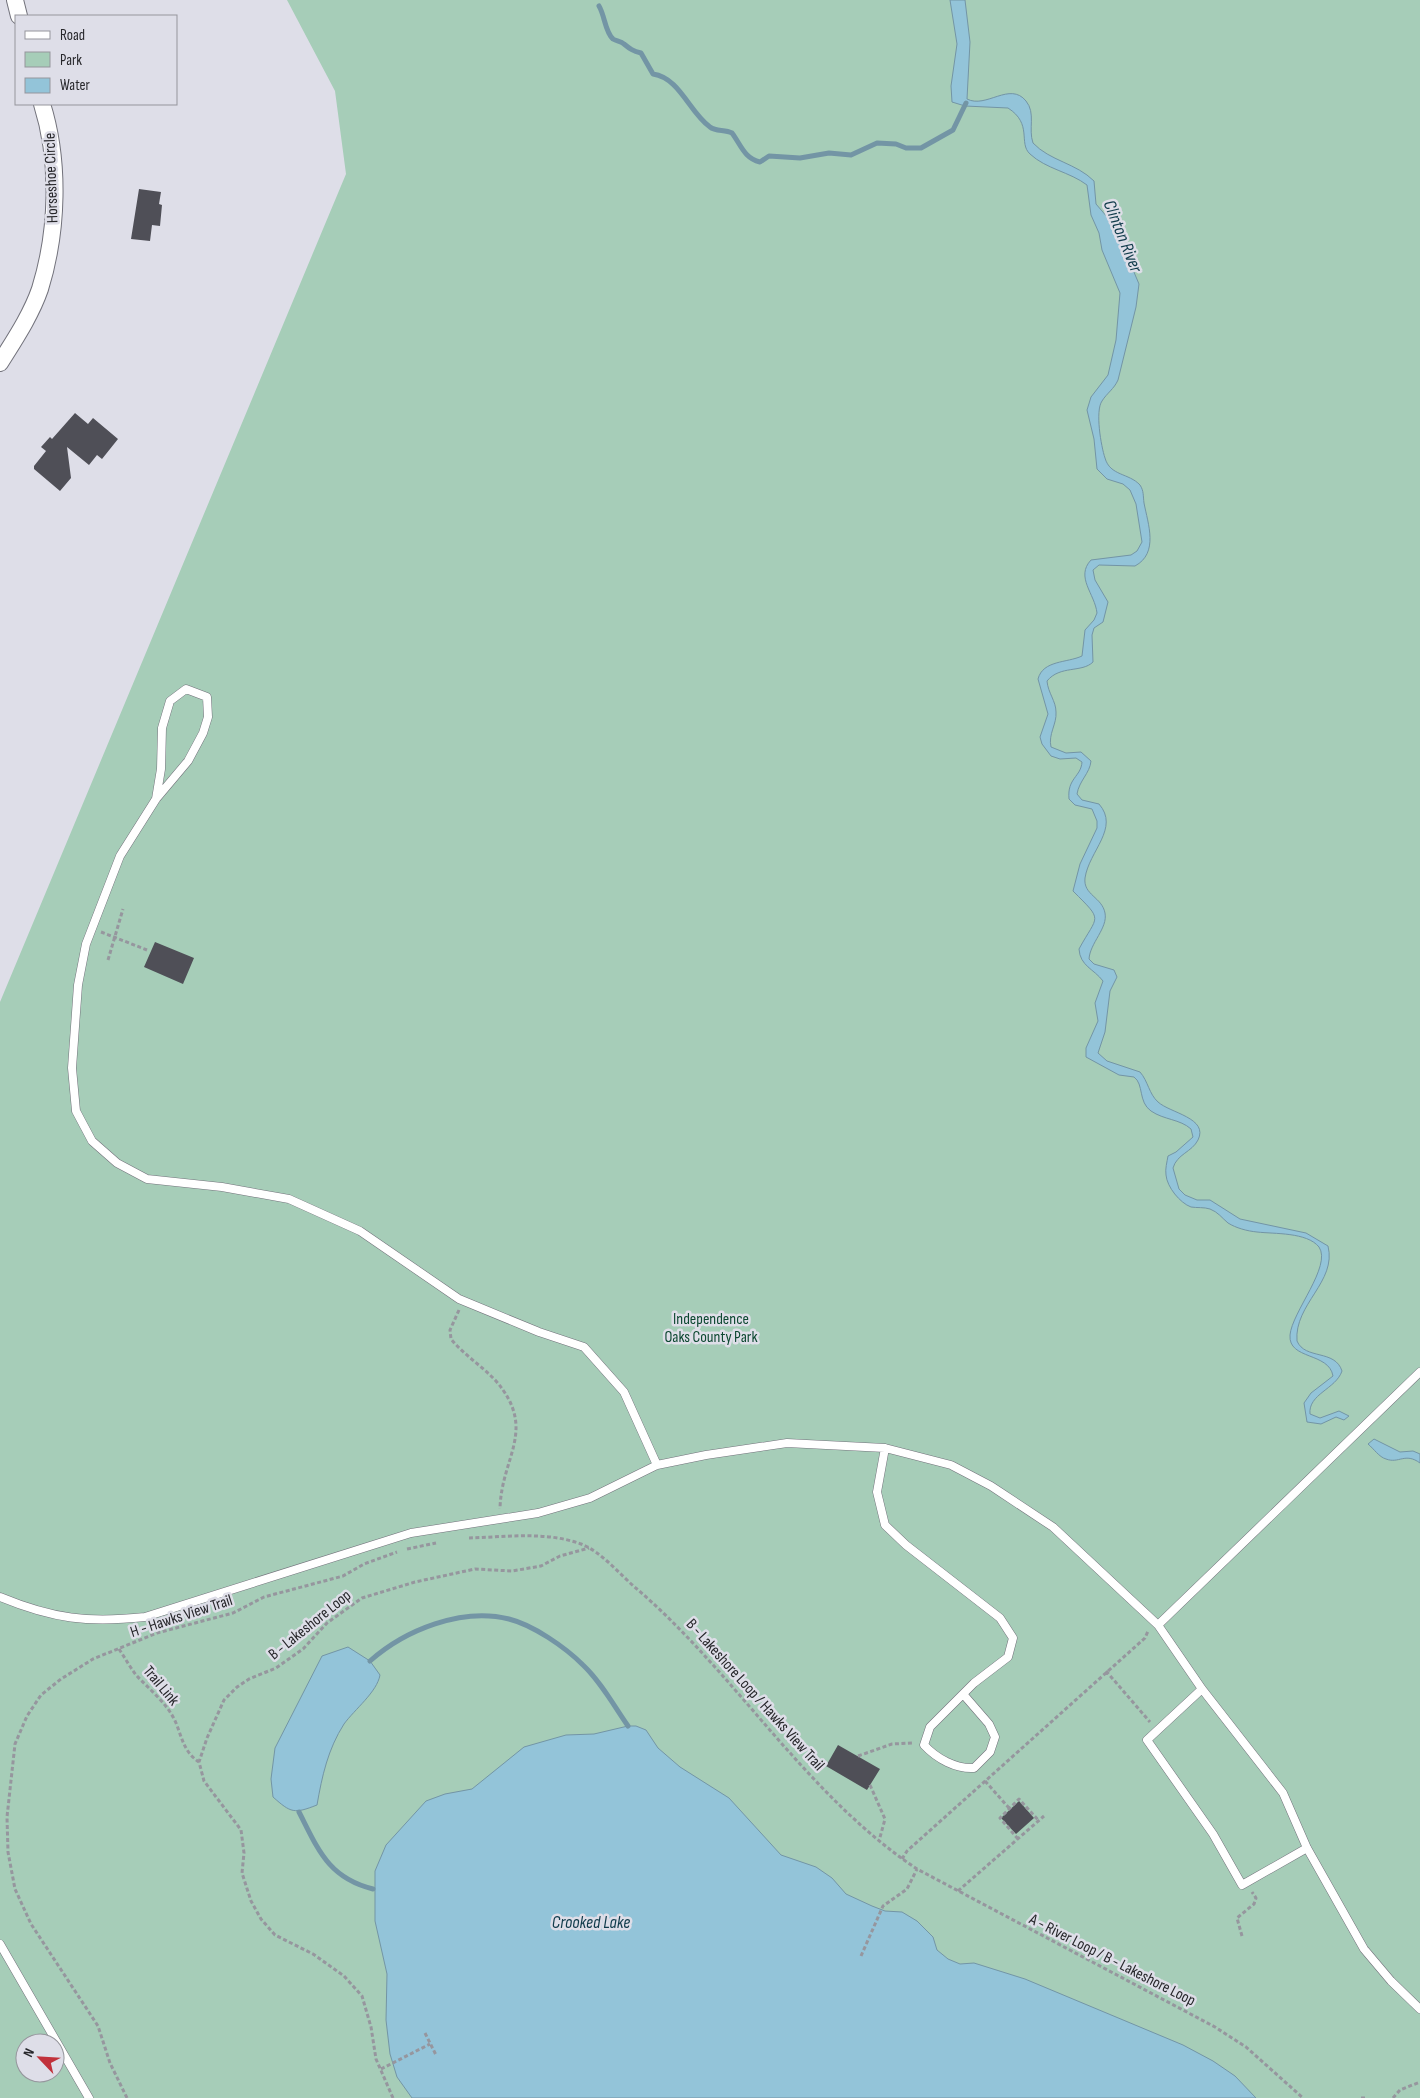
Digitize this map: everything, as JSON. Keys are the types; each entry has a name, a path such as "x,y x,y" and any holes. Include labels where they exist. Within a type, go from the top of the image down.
{"street":[{"path":"15,0 19,15"},
{"name":"Horseshoe Circle","path":"0,363 22,327 40,289 53,227 50,130 42,105"}],"lane":[{"path":"156,799 161,769 162,728 170,701 186,689 208,697 208,717 203,733 188,761 156,799 120,856 91,928 78,985 72,1068 76,1111 92,1141 117,1163 147,1179 222,1187 289,1199 360,1231 463,1301 539,1332 584,1347 624,1392 657,1465"},
{"path":"1158,1625 1420,1372"},
{"path":"0,1597 34,1611 71,1619 109,1621 144,1617 411,1532 538,1513 590,1498 657,1465 706,1455 787,1443 884,1448 950,1465 991,1486 1053,1528 1158,1625 1202,1689 1283,1794 1307,1848 1364,1949 1391,1981 1420,2009"},
{"path":"884,1448 877,1492 885,1525 906,1546 1000,1618 1013,1638 1008,1657 963,1694 930,1727 924,1745 932,1754 962,1768 974,1768 990,1752 995,1737 989,1724 963,1694"},
{"path":"1202,1689 1147,1740 1212,1834 1242,1885 1307,1848"},
{"path":"0,1944 89,2098"}],"path":[{"path":"108,960 123,909"},
{"path":"91,928 148,950"},
{"path":"463,1301 450,1330 451,1338 495,1380 510,1400 516,1416 517,1431 500,1510"},
{"path":"499,1528 499,1537"},
{"path":"465,1538 557,1537 590,1548"},
{"name":"H - Hawks View Trail","path":"127,2098 110,2063 98,2026 31,1924 15,1890 8,1852 6,1817 15,1744 27,1716 41,1695 60,1678 93,1659 156,1633 233,1612 274,1594 344,1576 364,1564 406,1549 440,1542"},
{"name":"B - Lakeshore Loop","path":"199,1762 206,1738 224,1700 249,1679 276,1668 289,1659 302,1649 326,1623 362,1598 415,1582 474,1569 512,1571 541,1566 560,1556 590,1548"},
{"name":"B - Lakeshore Loop / Hawks View Trail","path":"590,1548 661,1610 702,1650 764,1726 879,1842 902,1859"},
{"name":"Trail Link","path":"119,1649 135,1673 162,1702 175,1722 190,1756 199,1762"},
{"path":"1106,1671 1156,1730"},
{"path":"858,1756 892,1744 924,1745"},
{"path":"199,1762 204,1781 241,1830 244,1853 242,1872 251,1901 260,1919 275,1934 313,1954 344,1976 362,1996 371,2027 376,2060 393,2098"},
{"path":"985,1781 1010,1808"},
{"path":"870,1785 885,1819 879,1842"},
{"path":"1018,1839 1000,1818 1019,1799 1038,1821"},
{"path":"958,1891 1044,1816"},
{"name":"A - River Loop / B - Lakeshore Loop","path":"902,1859 1008,1919 1215,2027 1246,2047 1303,2098"},
{"path":"861,1956 883,1906 907,1890 917,1869"},
{"path":"1242,1936 1237,1918 1254,1904 1256,1898 1247,1883"},
{"path":"425,2033 436,2055"},
{"path":"381,2070 430,2044"},
{"path":"1393,2098 1400,2090 1420,2082"}],"green space":[{"name":"Independence Oaks County Park","path":"287,0 1420,0 1420,2098 0,2098 0,1002 346,174 335,91"}],"water":[{"path":"950,0 965,0 970,42 967,99 982,101 1005,94 1013,94 1020,96 1026,101 1031,111 1033,143 1047,154 1079,170 1094,181 1096,204 1114,225 1139,284 1136,307 1118,380 1100,406 1099,429 1107,464 1115,471 1136,481 1142,489 1149,529 1149,546 1147,554 1135,566 1099,565 1093,570 1095,580 1108,602 1103,622 1094,628 1092,635 1093,662 1083,667 1058,673 1047,681 1056,712 1050,742 1051,747 1066,753 1081,752 1091,761 1077,794 1082,800 1099,804 1105,813 1105,831 1085,878 1087,888 1100,903 1105,913 1102,930 1092,947 1089,959 1094,964 1114,970 1117,977 1110,991 1105,1032 1098,1053 1107,1061 1140,1072 1158,1102 1187,1117 1198,1126 1200,1133 1198,1140 1178,1159 1173,1168 1179,1189 1185,1195 1197,1200 1210,1200 1240,1219 1306,1233 1328,1246 1329,1259 1327,1271 1302,1316 1298,1328 1297,1341 1306,1351 1333,1360 1342,1371 1339,1377 1313,1401 1310,1414 1320,1418 1339,1411 1349,1416 1344,1420 1336,1417 1321,1424 1307,1422 1304,1403 1311,1393 1333,1376 1330,1368 1324,1363 1295,1349 1291,1343 1292,1325 1320,1266 1322,1255 1319,1247 1314,1242 1299,1236 1253,1232 1238,1228 1228,1223 1213,1210 1191,1207 1183,1202 1175,1194 1167,1180 1166,1168 1168,1156 1176,1152 1193,1137 1191,1129 1182,1123 1151,1111 1144,1103 1139,1084 1134,1077 1119,1075 1086,1057 1086,1048 1098,1021 1095,1003 1103,981 1085,963 1080,955 1079,949 1095,919 1090,908 1073,891 1080,864 1097,828 1097,821 1092,809 1075,805 1069,799 1070,786 1082,762 1076,758 1060,759 1051,756 1042,744 1040,737 1048,714 1038,679 1045,668 1050,665 1082,656 1085,630 1094,620 1097,613 1085,579 1087,566 1091,560 1131,555 1137,551 1142,542 1136,504 1130,490 1123,484 1107,479 1097,469 1094,439 1087,410 1091,397 1108,375 1116,340 1120,293 1102,250 1099,233 1091,215 1087,185 1043,163 1030,154 1025,144 1023,127 1020,120 1008,108 965,106 952,102 951,86 957,44"},
{"path":"1374,1439 1400,1452 1413,1451 1420,1454 1420,1463 1410,1458 1391,1460 1383,1458 1368,1444"},
{"path":"348,1647 370,1661 380,1675 378,1681 375,1688 338,1733 326,1763 317,1805 298,1811 289,1809 273,1797 271,1779 275,1748 322,1656"},
{"name":"Crooked Lake","path":"636,1726 646,1730 658,1748 680,1767 729,1798 781,1855 816,1867 832,1878 846,1894 885,1911 902,1912 917,1921 933,1937 937,1950 948,1959 960,1964 974,1963 1025,1979 1183,2045 1213,2061 1235,2076 1256,2098 412,2098 397,2077 390,2054 386,2020 387,1974 375,1921 375,1871 386,1845 426,1801 445,1794 472,1789 524,1747 566,1735 594,1734"}],"building":[{"path":"139,189 161,192 159,204 162,205 160,226 152,225 150,241 131,239"},
{"path":"75,413 88,424 93,418 118,439 102,459 97,455 89,465 67,447 71,478 60,491 34,469 34,466 46,451 41,447 50,437 52,439"},
{"path":"155,942 194,958 183,984 144,967"},
{"path":"838,1745 880,1769 867,1790 826,1766"},
{"path":"1019,1801 1034,1818 1016,1834 1001,1818"}],"waterway":[{"path":"599,6 608,32 613,39 641,53 653,74 670,82 703,121 712,129 732,133 746,154 760,162 769,156 800,158 829,153 851,155 877,143 896,144 906,148 921,148 953,130 966,103"},
{"path":"370,1661 400,1640 435,1624 472,1616 491,1616 509,1619 538,1631 576,1658 596,1679 628,1726"},
{"path":"299,1812 319,1850 335,1870 345,1878 373,1889"}],"water label":[{"name":"Clinton River","path":"1123,236"}]}
